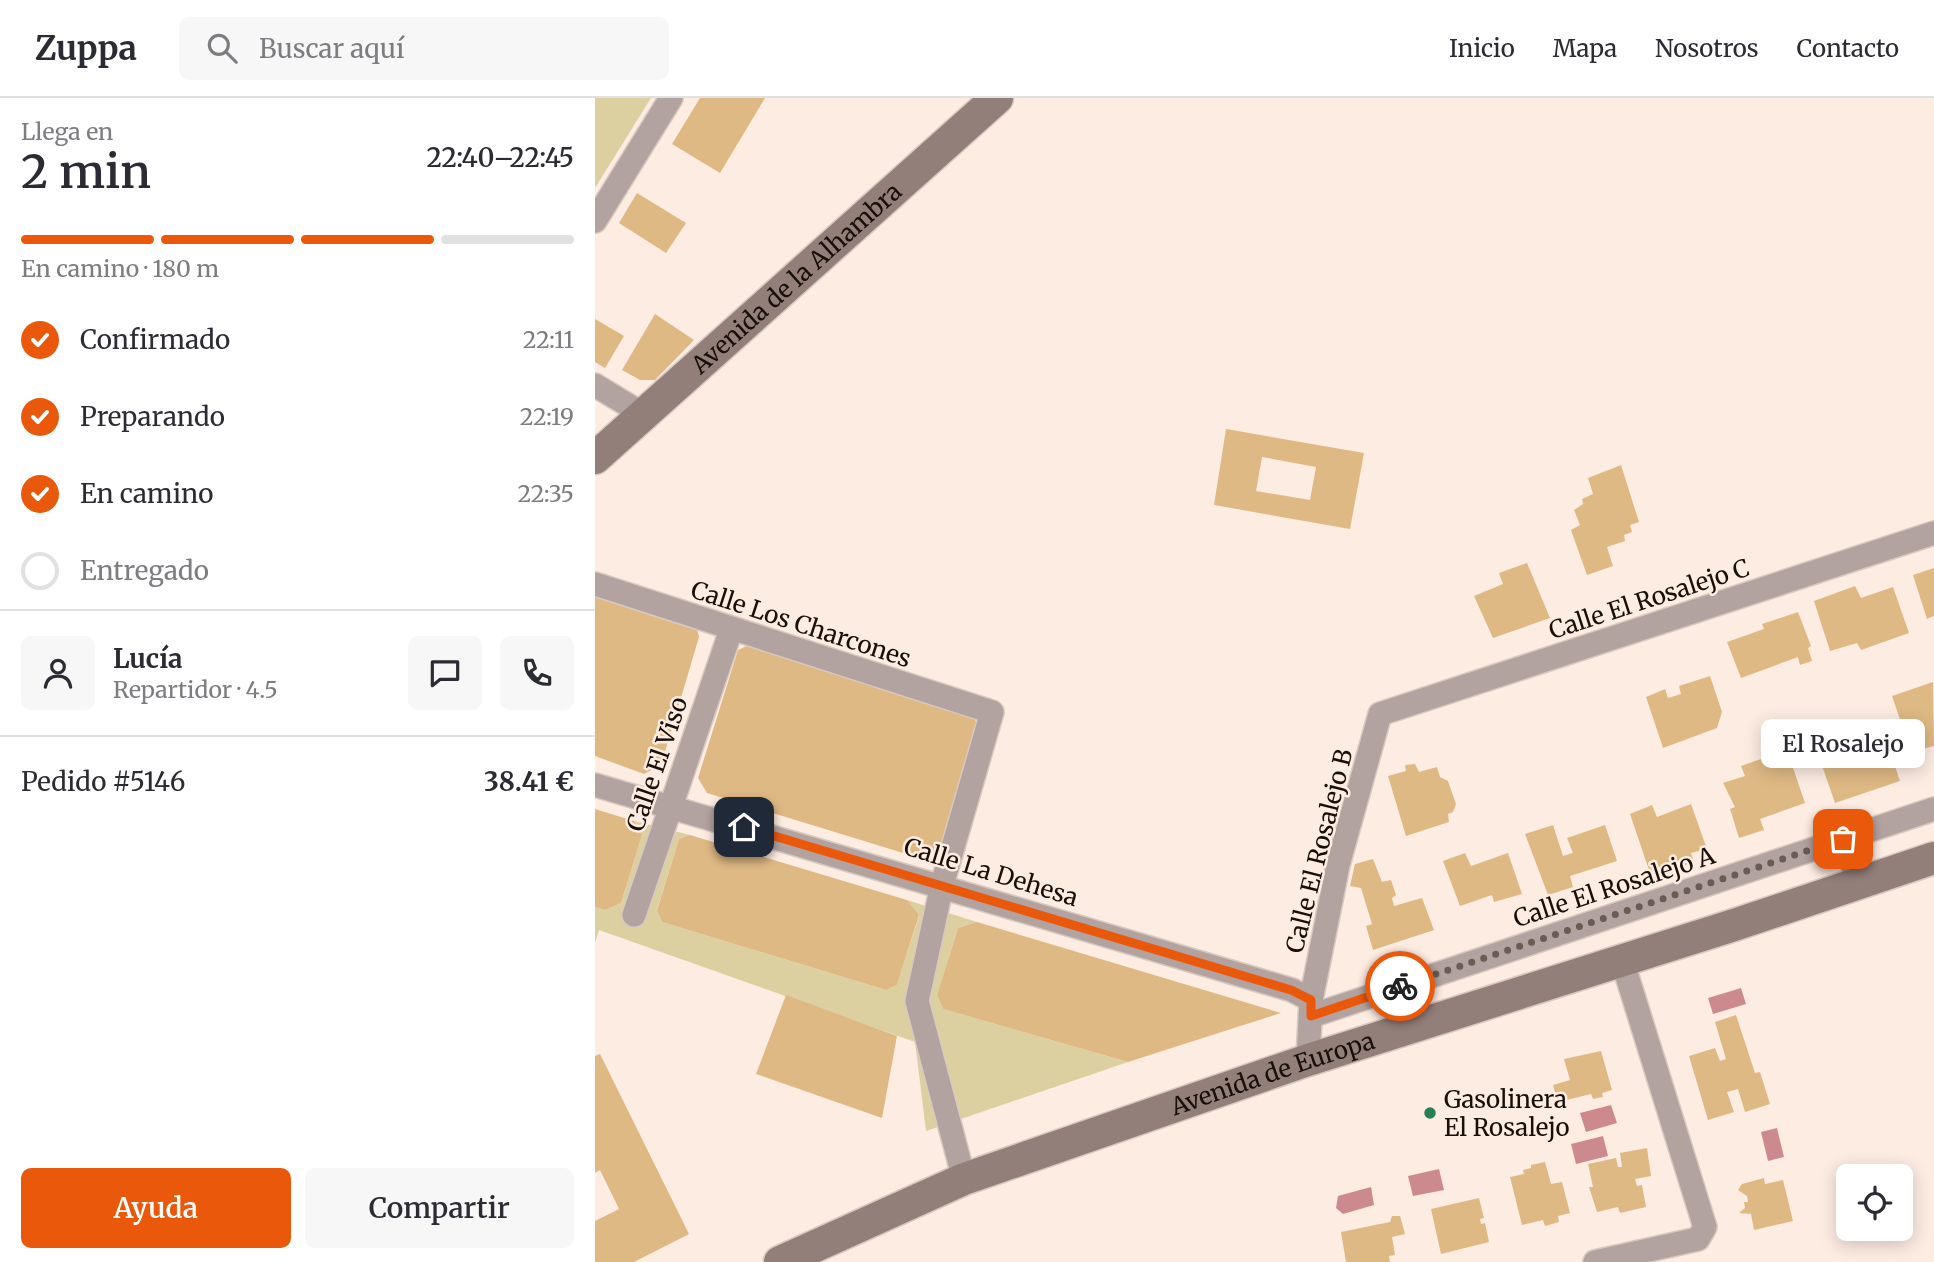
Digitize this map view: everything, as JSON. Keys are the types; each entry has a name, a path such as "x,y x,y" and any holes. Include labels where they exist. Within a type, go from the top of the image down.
{"main road":[{"name":"Avenida de la Alhambra","path":"595,458 641,413 997,98"},
{"name":"Avenida de Europa","path":"780,1262 964,1179 1308,1060 1934,858"}],"street":[{"path":"595,222 671,98"},
{"path":"595,384 641,413"},
{"name":"Calle El Rosalejo C","path":"1380,714 1934,533"},
{"name":"Calle Los Charcones","path":"595,584 992,712 942,885"},
{"name":"Calle El Viso","path":"633,915 731,630"},
{"name":"Calle El Rosalejo B","path":"1311,1008 1338,865 1380,714"},
{"name":"Calle La Dehesa","path":"595,785 942,885 1291,990 1311,1008"},
{"name":"Calle El Rosalejo A","path":"1311,1008 1934,809"},
{"path":"1843,839 1859,883"},
{"path":"942,885 917,1001 964,1179"},
{"path":"1595,1262 1698,1239 1705,1227 1622,960"},
{"path":"1308,1060 1311,1008"}],"shaded area":[{"path":"595,98 651,98 595,188"},
{"path":"634,821 690,835 679,839 657,909 662,922 886,990 897,985 919,916 907,900 977,922 958,928 937,995 943,1009 1128,1062 926,1131 915,1042 599,930 595,943 595,907 605,910 621,903 642,835"},
{"path":"1741,988 1746,1004 1713,1014 1708,998"},
{"path":"1611,1105 1617,1123 1586,1132 1580,1113"},
{"path":"1777,1128 1784,1157 1768,1161 1761,1132"},
{"path":"1603,1136 1608,1156 1576,1164 1571,1144"},
{"path":"1439,1169 1444,1190 1413,1196 1408,1176"},
{"path":"1371,1187 1374,1205 1343,1214 1336,1208 1338,1196"}],"building":[{"path":"700,98 765,98 720,173 672,144"},
{"path":"637,193 686,223 666,253 619,223"},
{"path":"655,314 694,340 655,380 640,380 622,370"},
{"path":"595,319 624,336 605,368 595,362"},
{"path":"1226,429 1364,453 1350,529 1214,505","holes":["1262,457 1316,467 1310,500 1256,491"]},
{"path":"1621,465 1639,522 1630,525 1632,532 1624,535 1625,541 1607,547 1613,566 1587,575 1571,530 1580,525 1574,510 1583,504 1582,499 1593,494 1588,478"},
{"path":"1527,563 1550,618 1493,638 1474,596 1503,584 1499,573"},
{"path":"1934,568 1934,616 1927,619 1913,575"},
{"path":"1855,586 1861,598 1893,587 1909,633 1861,650 1857,643 1830,651 1814,601"},
{"path":"595,591 696,624 699,637 661,765 644,774 595,756"},
{"path":"1798,612 1811,646 1808,648 1812,661 1800,665 1798,657 1741,678 1727,642 1764,629 1762,624"},
{"path":"751,644 971,714 979,726 941,850 926,860 707,793 698,778 738,650"},
{"path":"1710,676 1722,712 1717,728 1663,748 1646,697 1665,689 1668,698 1681,694 1679,686"},
{"path":"1933,682 1934,746 1911,752 1892,696"},
{"path":"1882,728 1900,781 1835,803 1817,751"},
{"path":"1787,750 1805,803 1760,819 1764,830 1739,838 1730,809 1735,807 1723,783 1745,776 1741,766"},
{"path":"1415,764 1419,772 1437,767 1440,777 1448,781 1456,804 1453,812 1448,814 1449,822 1406,836 1388,776 1406,771 1405,765"},
{"path":"1691,804 1707,849 1691,853 1694,862 1676,869 1674,864 1650,873 1630,814 1652,805 1657,817"},
{"path":"595,809 634,821 642,835 621,903 605,910 595,907"},
{"path":"1553,825 1563,856 1573,853 1567,838 1605,825 1617,861 1570,876 1573,887 1548,895 1525,834"},
{"path":"690,835 907,900 919,915 897,985 886,990 662,922 657,910 679,839"},
{"path":"1465,853 1471,866 1508,853 1522,894 1494,902 1492,895 1460,906 1443,861"},
{"path":"1373,859 1382,882 1391,880 1396,895 1392,898 1394,906 1422,898 1434,930 1373,950 1366,926 1372,924 1361,888 1350,886 1355,864"},
{"path":"977,922 1281,1013 1128,1062 943,1009 937,995 958,928"},
{"path":"786,995 897,1036 882,1118 756,1074"},
{"path":"1736,1015 1755,1073 1760,1072 1770,1104 1745,1112 1738,1089 1727,1092 1734,1112 1708,1120 1689,1056 1715,1048 1720,1061 1726,1059 1715,1022"},
{"path":"1601,1051 1612,1090 1602,1093 1603,1097 1593,1099 1591,1094 1558,1102 1553,1085 1570,1080 1564,1059"},
{"path":"600,1054 689,1234 634,1262 595,1262 595,1221 619,1209 600,1170 595,1173 595,1056"},
{"path":"1647,1148 1651,1176 1635,1179 1637,1186 1642,1185 1646,1207 1620,1213 1618,1207 1597,1212 1589,1187 1593,1187 1588,1164 1616,1158 1618,1167 1622,1167 1620,1153"},
{"path":"1545,1162 1551,1184 1562,1182 1570,1213 1558,1216 1559,1222 1545,1226 1543,1220 1522,1225 1510,1177 1524,1174 1523,1170 1531,1168 1531,1165"},
{"path":"1764,1178 1765,1184 1783,1180 1793,1221 1754,1230 1751,1214 1739,1213 1745,1208 1744,1202 1748,1202 1747,1196 1738,1190 1742,1184"},
{"path":"1479,1198 1484,1218 1480,1219 1481,1224 1485,1223 1489,1242 1441,1254 1431,1209"},
{"path":"1392,1216 1400,1216 1405,1234 1392,1237 1395,1255 1389,1256 1390,1262 1346,1262 1341,1232 1390,1222"}],"way so far":[{"path":"1400,986 1843,839"}],"place":[{"name":"El Rosalejo","path":"1843,839"},
{"name":"Gasolinera El Rosalejo","path":"1430,1113"}],"route":[{"path":"744,827 1291,990 1311,1000 1311,1016 1400,986"}]}
